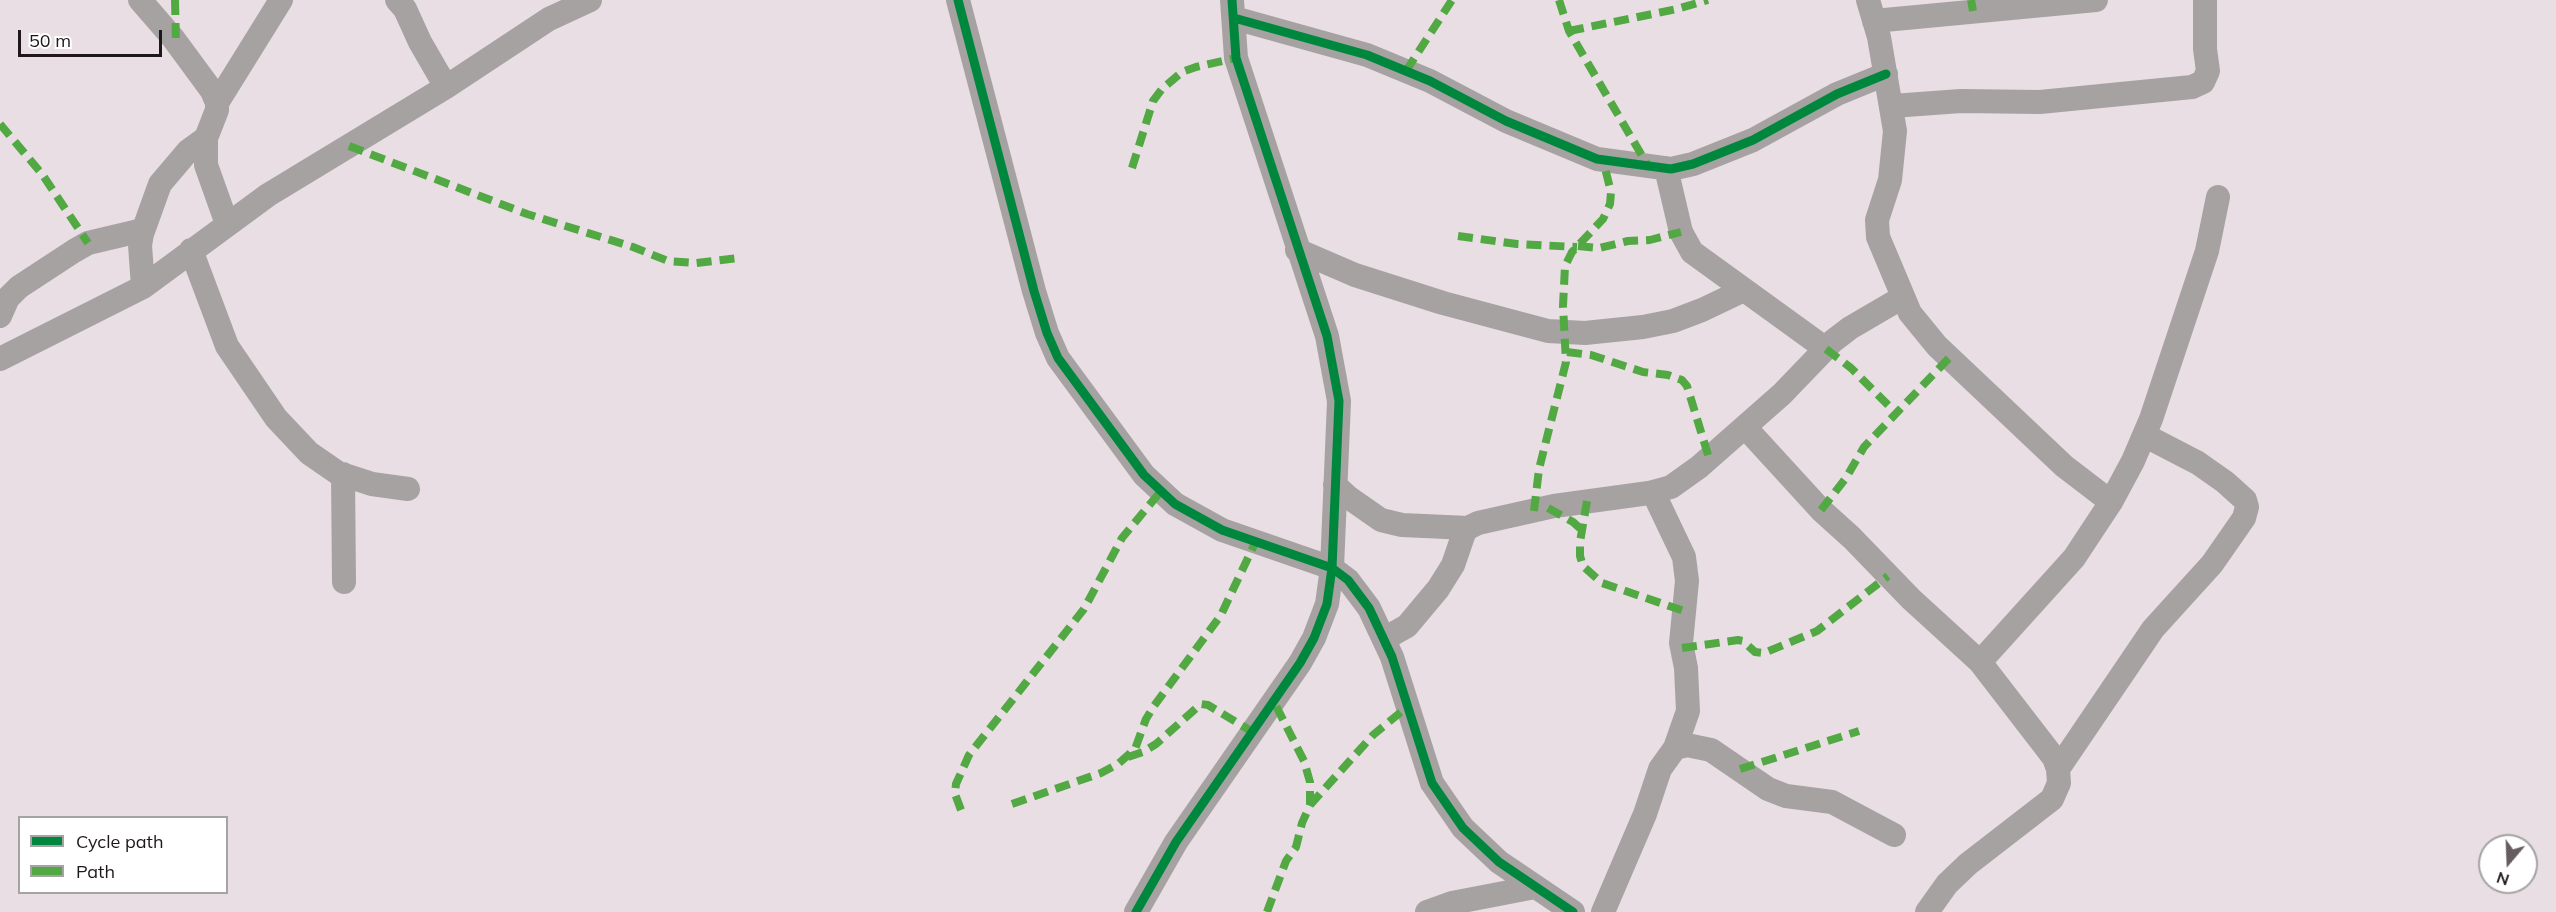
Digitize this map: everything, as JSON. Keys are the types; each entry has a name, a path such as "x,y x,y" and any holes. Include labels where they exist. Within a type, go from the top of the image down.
{"street":[{"path":"140,0 173,38 212,91 217,103 217,110 206,138 206,165 227,224"},
{"path":"217,103 281,0"},
{"path":"397,0 405,9 420,42 447,87"},
{"path":"0,359 143,287 268,195 447,87 549,19 590,0"},
{"path":"958,0 1034,291 1047,333 1058,358 1144,475 1175,504 1222,530 1332,568 1362,595 1392,657 1432,783 1463,828 1499,862 1573,912"},
{"path":"2096,0 1871,11 1886,74 1895,131 1890,180 1877,220 1878,237 1910,313 1937,346 2064,466 2111,502"},
{"path":"1892,106 1961,101 2040,102 2192,87 2203,82 2208,70 2205,49 2205,0"},
{"path":"1136,912 1176,842 1300,663 1314,638 1327,604 1332,568 1339,401 1327,336 1236,58 1233,9 1367,55 1430,81 1506,121 1596,159 1666,168 1693,164 1753,140 1838,94 1886,74"},
{"path":"143,287 140,245 143,230 160,184 188,151 206,138"},
{"path":"1666,168 1682,232 1692,252 1826,349"},
{"path":"1980,663 2074,558 2111,502 2144,435 2207,251 2218,197"},
{"path":"0,316 8,298 19,287 74,251 96,240 143,230"},
{"path":"191,250 227,346 276,418 309,453 343,474 372,483 408,489"},
{"path":"1298,250 1355,275 1443,303 1548,331 1585,333 1643,327 1673,321 1744,290"},
{"path":"1384,639 1407,626 1438,589 1453,565 1464,533 1468,528 1478,523 1554,506 1653,492 1671,487 1699,467 1745,427 1850,328 1903,297"},
{"path":"1745,427 1821,510 1980,663 2054,758 2059,783 2052,798 1968,864 1947,884 1927,912"},
{"path":"2058,769 2153,629 2217,557 2244,518 2247,507 2245,500 2225,482 2198,463 2144,435"},
{"path":"343,474 344,582"},
{"path":"1335,484 1348,497 1381,520 1402,525 1468,528"},
{"path":"1603,912 1645,814 1660,769 1676,748 1688,711 1686,668 1681,643 1686,581 1684,557 1653,492"},
{"path":"1676,748 1687,745 1711,750 1768,789 1786,796 1832,802 1894,835"},
{"path":"1427,912 1460,901 1535,887"}],"marked path":[{"path":"175,0 176,43"},
{"path":"1406,71 1452,0"},
{"path":"1559,0 1569,31 1648,166"},
{"path":"1569,31 1677,9 1708,0"},
{"path":"1971,0 1973,11"},
{"path":"1132,168 1153,101 1162,89 1182,72 1236,58"},
{"path":"0,124 42,174 88,243"},
{"path":"349,146 527,214 633,247 668,261 696,263 739,258"},
{"path":"1534,511 1539,469 1566,362 1563,306 1565,266 1572,252 1603,219 1610,204 1611,192 1603,160"},
{"path":"1578,246 1599,248 1628,241 1650,240 1681,232"},
{"path":"1458,236 1517,244 1577,247"},
{"path":"1826,349 1851,368 1896,413"},
{"path":"1567,352 1591,355 1643,372 1668,375 1682,380 1687,386 1709,458"},
{"path":"1821,510 1846,478 1864,447 1949,358"},
{"path":"961,810 955,794 956,784 969,755 1084,609 1122,538 1161,491"},
{"path":"1587,501 1580,542 1583,566 1602,583 1684,611"},
{"path":"1548,508 1573,522 1583,531"},
{"path":"1012,804 1101,773 1118,764 1135,749 1146,719 1154,706 1221,615 1255,543"},
{"path":"1682,648 1738,640 1743,641 1755,652 1764,653 1817,631 1888,576"},
{"path":"1267,912 1286,861 1296,847 1302,823 1310,805 1310,782 1304,761 1273,700"},
{"path":"1128,757 1156,744 1201,704 1208,705 1251,731"},
{"path":"1310,805 1373,735 1407,707"},
{"path":"1740,769 1859,731"}],"cycle path":[{"path":"958,0 1034,291 1047,333 1058,358 1144,475 1175,504 1222,530 1332,568 1348,580 1369,608 1392,657 1432,783 1463,828 1499,862 1573,912"},
{"path":"1136,912 1176,842 1300,663 1314,638 1327,604 1332,568 1339,401 1327,336 1236,58 1232,0"},
{"path":"1234,18 1367,55 1430,81 1506,121 1597,159 1671,169 1693,164 1753,140 1837,94 1886,74"}]}
